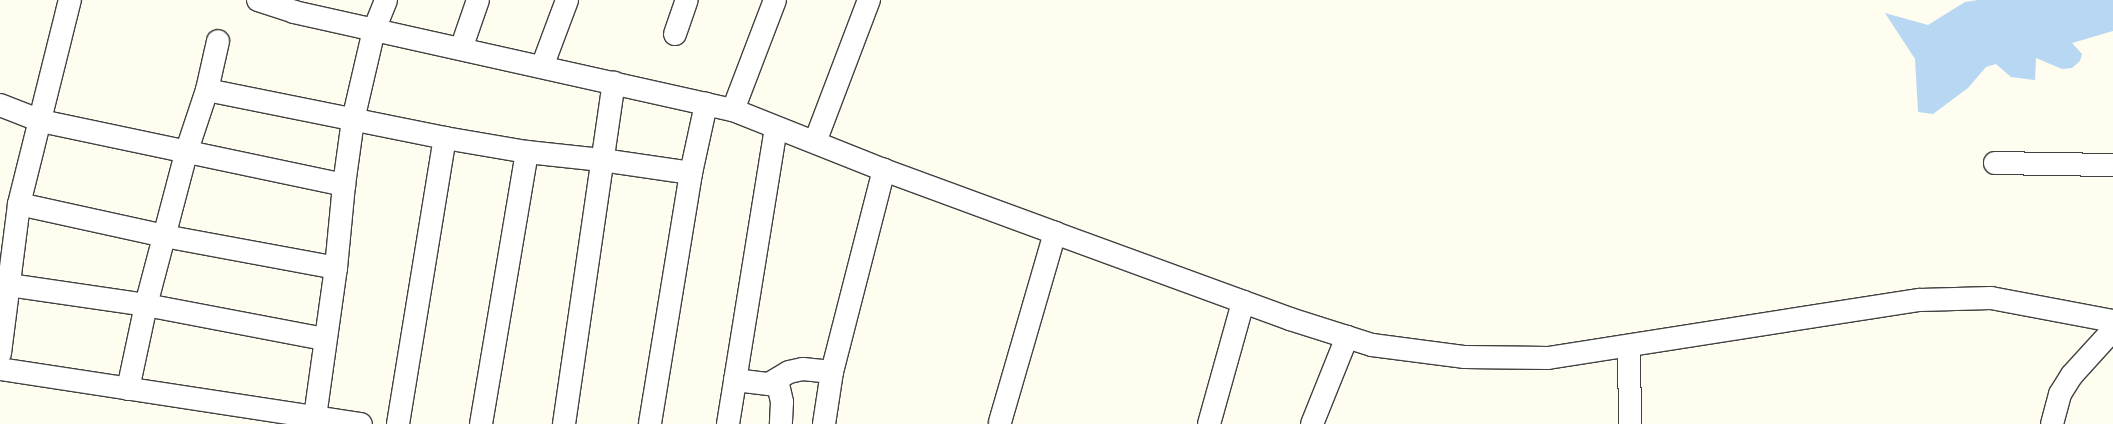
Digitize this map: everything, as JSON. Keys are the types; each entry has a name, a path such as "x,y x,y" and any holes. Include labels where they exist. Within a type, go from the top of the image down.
{"street":[{"path":"0,354 19,204 70,0"},
{"path":"258,0 296,6 374,30 733,110 884,170 1055,233 1243,302 1372,345 1466,357 1548,358 1920,300 1991,298 2113,321"},
{"path":"314,421 336,268 344,185 353,120 374,30 386,0"},
{"path":"461,49 478,0"},
{"path":"542,67 567,0"},
{"path":"675,34 687,0"},
{"path":"733,110 775,0"},
{"path":"815,142 869,0"},
{"path":"128,390 146,306 164,236 187,150 207,90 218,40"},
{"path":"564,424 614,83"},
{"path":"207,90 444,138 528,152 602,160 691,173"},
{"path":"650,424 691,173 706,104"},
{"path":"0,105 40,120 344,185"},
{"path":"728,424 776,128"},
{"path":"398,424 444,138"},
{"path":"482,424 528,152"},
{"path":"1995,163 2113,164"},
{"path":"824,424 832,372 884,170"},
{"path":"19,204 164,236 336,268"},
{"path":"1000,422 1055,233"},
{"path":"9,285 146,306 325,339"},
{"path":"1209,424 1243,302"},
{"path":"2052,424 2060,394 2072,375 2113,330"},
{"path":"1312,424 1348,337"},
{"path":"1629,346 1630,424"},
{"path":"0,369 314,421 361,424"},
{"path":"735,380 759,385 768,384 789,372 802,369 832,372"},
{"path":"777,380 782,402 781,424"}],"water":[{"path":"1978,0 2113,0 2113,31 2072,43 2082,54 2080,61 2072,68 2062,69 2036,58 2035,80 2011,77 1996,64 1986,67 1968,88 1933,114 1918,112 1915,59 1885,13 1928,25 1965,2"}]}
